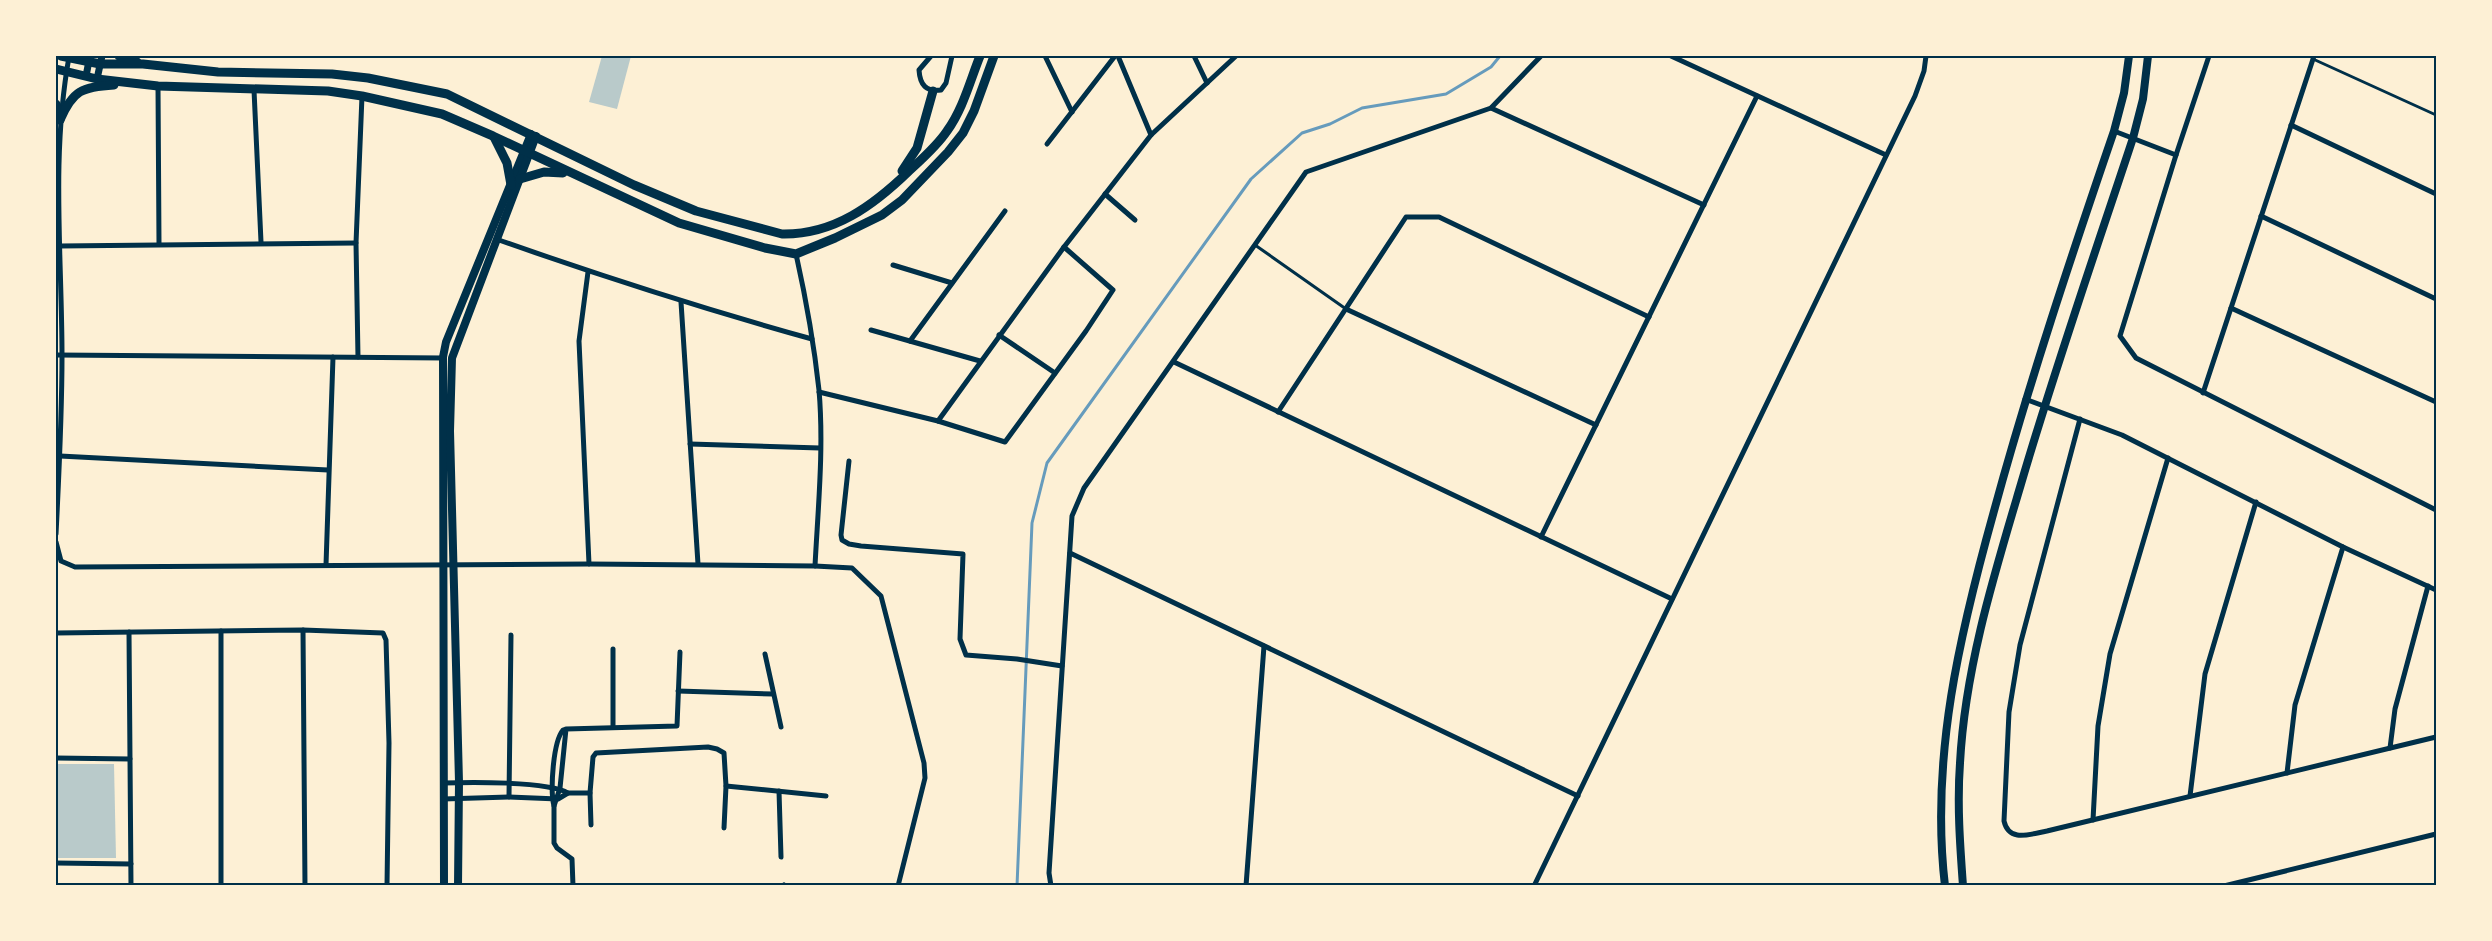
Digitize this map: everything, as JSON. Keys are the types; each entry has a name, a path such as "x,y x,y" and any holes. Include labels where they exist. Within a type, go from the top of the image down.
{"main road":[{"path":"65,56 218,72 332,74 368,78 447,94 634,185 696,211 782,234 811,232 841,222 884,195 930,151 947,131 960,109 980,56"},
{"path":"119,56 143,64"},
{"path":"56,69 97,79 158,86 328,91 362,96 442,114 679,223 765,248 796,254 835,238 882,214 902,200 963,133 974,111 994,56"},
{"path":"1944,885 1941,820 1946,728 1960,638 2025,399 2114,131 2124,93 2129,56"},
{"path":"1963,885 1959,829 1960,763 1968,690 1987,604 2044,406 2133,138 2143,99 2148,56"},
{"path":"60,120 68,102 78,92 92,86 140,83"},
{"path":"884,195 911,160 917,148 933,91"},
{"path":"56,104 60,120"},
{"path":"458,885 459,782 450,431 452,358 511,185 534,135"},
{"path":"493,136 507,163 511,185"},
{"path":"444,885 443,357 446,342 520,179 527,152"},
{"path":"520,179 544,172 571,174"}],"street":[{"path":"56,534 63,355 60,120 67,71 65,56"},
{"path":"931,56 919,70 920,80 925,88 933,91 941,90 946,84 952,56"},
{"path":"1045,56 1072,112"},
{"path":"1047,144 1116,56 1151,135"},
{"path":"1194,56 1207,83"},
{"path":"938,421 1064,247 1151,135 1236,56"},
{"path":"1051,885 1049,873 1072,516 1084,488 1306,172 1491,108 1541,56"},
{"path":"1671,56 1886,155"},
{"path":"1534,885 1915,96 1924,71 1926,56"},
{"path":"2209,56 2120,336 2136,358 2436,510"},
{"path":"86,76 89,58"},
{"path":"2203,393 2313,58"},
{"path":"97,79 101,60"},
{"path":"158,86 159,244"},
{"path":"254,90 261,242"},
{"path":"358,357 356,243 362,96"},
{"path":"1541,537 1757,96"},
{"path":"1491,108 1704,205"},
{"path":"2291,125 2436,194"},
{"path":"2114,131 2176,155"},
{"path":"1105,194 1135,220"},
{"path":"910,341 1005,211"},
{"path":"2261,216 2436,299"},
{"path":"1278,412 1406,217 1439,217 1649,317"},
{"path":"493,237 588,272 681,302 812,339"},
{"path":"60,246 261,242 356,243"},
{"path":"819,392 938,421 1005,442 1113,290 1064,247"},
{"path":"796,254 810,321 819,392 820,448 815,566"},
{"path":"893,266 952,283"},
{"path":"588,272 579,341 589,564"},
{"path":"681,302 698,564"},
{"path":"2232,308 2436,402"},
{"path":"1346,309 1596,425"},
{"path":"871,330 980,361"},
{"path":"999,335 1055,373"},
{"path":"56,355 452,358"},
{"path":"326,565 333,357"},
{"path":"1174,362 1672,599"},
{"path":"2025,399 2122,435 2436,590"},
{"path":"2080,419 2020,645 2009,712 2004,821 2006,828 2017,837 2436,737"},
{"path":"690,444 820,448"},
{"path":"60,456 328,470"},
{"path":"2092,820 2098,726 2110,654 2168,458"},
{"path":"849,461 842,540 861,546 963,554 960,639 966,655 1017,659 1062,666"},
{"path":"2190,796 2205,674 2256,502"},
{"path":"56,542 61,561 75,567 698,564 852,568 880,596 922,752 925,778 898,885"},
{"path":"2287,773 2295,705 2343,546"},
{"path":"1070,554 1578,796"},
{"path":"2390,748 2396,709 2428,586"},
{"path":"303,630 305,885"},
{"path":"56,633 303,630 383,633 386,640 388,743 387,885"},
{"path":"220,885 221,631"},
{"path":"129,632 131,885"},
{"path":"509,797 511,635"},
{"path":"1246,885 1264,646"},
{"path":"613,649 613,726"},
{"path":"555,799 553,787 557,740 563,730 613,726 677,726 680,652"},
{"path":"765,654 782,727"},
{"path":"678,691 773,694"},
{"path":"567,729 560,788 554,806 554,843 572,859 573,885"},
{"path":"591,825 590,793 593,757 596,753 708,747 724,753 726,786 724,828"},
{"path":"56,758 130,759"},
{"path":"443,783 510,783 560,788 568,793"},
{"path":"726,786 826,796"},
{"path":"779,791 781,857"},
{"path":"443,799 509,797 555,799 568,793 590,793"},
{"path":"2224,885 2436,834"},
{"path":"56,863 131,864"},
{"path":"676,885 715,885"}],"lane":[{"path":"2313,58 2436,115"},
{"path":"1255,245 1346,309"}],"shaded area":[{"path":"602,56 631,56 617,109 589,102"},
{"path":"56,764 114,764 116,858 56,858"}],"waterway":[{"path":"1017,886 1032,523 1047,463 1251,179 1302,133 1330,124 1362,108 1446,94 1491,67 1500,56"}]}
